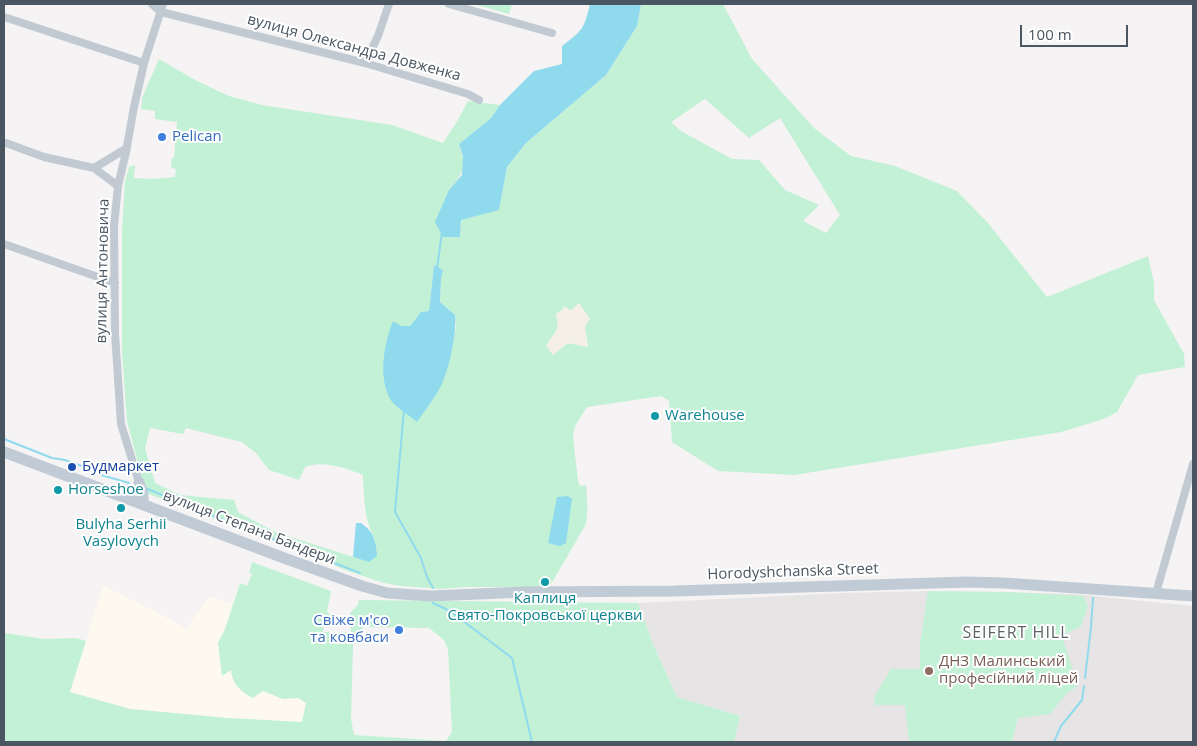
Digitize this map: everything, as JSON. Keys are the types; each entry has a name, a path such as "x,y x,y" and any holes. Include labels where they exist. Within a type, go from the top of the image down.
{"street":[{"path":"152,4 162,8"},
{"path":"365,63 378,36 389,4"},
{"path":"449,4 552,33"},
{"name":"вулиця Олександра Довженка","path":"162,8 365,63 468,94 480,100"},
{"name":"вулиця Антоновича","path":"139,482 121,424 115,341 114,226 118,186 134,107 144,64 162,8"},
{"path":"4,17 144,64"},
{"path":"6,143 44,157 94,168 118,186"},
{"path":"94,168 127,148"},
{"path":"4,244 115,283"},
{"name":"вулиця Степана Бандери","path":"4,452 362,586 388,593 431,596"},
{"path":"1156,593 1193,464"},
{"path":"139,482 143,495 143,504"},
{"name":"Horodyshchanska Street","path":"431,596 525,592 674,591 947,582 1004,583 1193,596"}],"shaded area":[{"path":"267,569 331,591 302,722 228,718 130,709 70,692 103,585 187,629 197,612 210,596 232,604 240,583 260,591"},
{"name":"ДНЗ Малинський професійний ліцей","path":"928,591 1073,594 1193,606 1193,742 734,742 740,716 677,697 653,644 638,603"}],"green space":[{"path":"474,4 512,4 509,14"},
{"path":"641,4 723,4 752,59 814,128 851,156 895,166 957,191 987,222 1047,297 1148,256 1154,283 1154,300 1184,354 1185,367 1138,375 1117,412 1104,419 1061,432 794,475 718,471 672,442 669,401 661,396 587,407 575,426 573,437 578,481 580,486 586,485 587,506 585,526 551,584 546,587 466,587 441,589 384,583 348,571 146,493 127,421 122,352 122,229 125,182 129,167 135,165 134,178 175,177 176,169 171,168 172,158 174,158 177,122 155,119 155,111 141,109 142,98 159,59 197,81 229,96 262,105 392,125 443,143 468,101 500,105 491,118 459,144 463,158 463,169 449,190 460,237 461,220 499,209 507,167 526,143 606,75 637,26","holes":["705,99 749,138 780,118 840,215 826,233 803,221 819,205 785,190 759,160 732,159 681,131 671,122","434,265 443,270 440,302 455,315 456,327 451,354 393,322 401,326 410,326 421,312 429,311","579,303 588,347 568,343 546,346 558,328 557,314 562,310 570,311","150,428 183,434 186,428 242,442 256,453 269,470 299,480 305,467 319,464 342,468 363,475 364,500 371,532 375,540 369,562 275,532 238,512 234,500 180,495 155,483 145,448"]},
{"path":"252,562 331,591 327,612 332,616 334,623 332,625 324,625 323,632 351,632 350,613 358,605 359,600 638,603 653,644 677,697 740,716 734,742 4,742 4,633 45,639 76,638 86,641 70,692 130,709 228,718 302,722 306,703 298,698 283,699 263,691 253,698 238,687 233,679 231,670 222,676 218,643 225,629 240,583 247,586 252,574 249,573","holes":["364,627 429,628 444,640 448,649 452,732 446,741 354,735 351,719 353,646 356,634"]},
{"path":"928,591 1006,592 1083,596 1088,606 1081,626 1062,636 1078,686 1068,692 1050,714 1018,718 1012,742 909,742 905,705 874,705 875,696 891,669 920,669 920,644"}],"sand":[{"path":"579,303 590,319 585,326 588,347 568,343 553,355 546,346 558,328 556,314 564,306 571,311"}],"water":[{"path":"590,4 641,4 637,26 606,75 526,143 507,167 499,210 461,220 460,237 443,237 435,222 449,190 462,175 463,156 459,144 491,118 500,105 534,71 562,64 562,46 582,28"},
{"path":"434,265 443,270 440,302 455,315 455,331 452,351 444,379 417,422 392,402 386,390 383,370 385,350 393,321 401,326 410,326 421,312 429,311"},
{"path":"568,496 572,499 566,543 560,546 548,543 557,497"},
{"path":"356,523 361,523 365,526 372,533 375,541 377,556 369,562 353,557"}],"waterway":[{"path":"437,269 442,232"},
{"path":"404,410 395,512 421,558 433,588"},
{"path":"4,439 52,458 65,460 98,474 129,483"},
{"path":"145,488 224,520"},
{"path":"235,524 360,573"},
{"path":"1085,678 1093,598"},
{"path":"433,603 450,611 512,658 532,742"},
{"path":"1054,742 1061,726 1082,700 1084,686"}],"place":[{"name":"Pelican","path":"162,137"},
{"name":"Warehouse","path":"655,416"},
{"name":"Будмаркет","path":"72,467"},
{"name":"Horseshoe","path":"58,490"},
{"name":"Bulyha Serhii Vasylovych","path":"121,508"},
{"name":"Каплиця Свято-Покровської церкви","path":"545,582"},
{"name":"Свіже м'со та ковбаси","path":"399,630"},
{"name":"ДНЗ Малинський професійний ліцей","path":"929,671"}],"district":[{"name":"SEIFERT HILL","path":"1016,633"}]}
